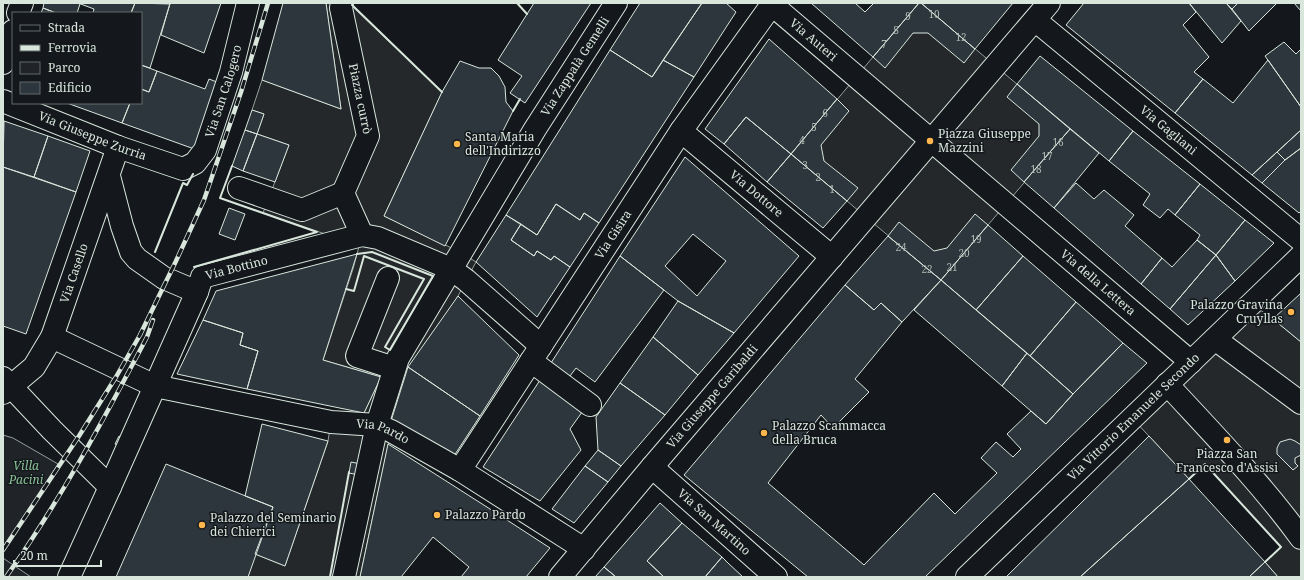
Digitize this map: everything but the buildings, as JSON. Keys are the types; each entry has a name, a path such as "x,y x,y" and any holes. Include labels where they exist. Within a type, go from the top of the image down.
{"street":[{"name":"Via San Calogero","path":"183,169 195,163 205,150 231,72 248,3"},
{"name":"Piazza currò","path":"342,3 341,8 368,136 343,193"},
{"name":"Via Zappalà Gemelli","path":"344,577 377,425 398,358 459,267 536,129 616,3"},
{"name":"Via Auteri","path":"772,3 931,141"},
{"name":"Via Gisira","path":"460,470 681,131 772,3"},
{"path":"1035,20 1049,3"},
{"name":"Via Giuseppe Garibaldi","path":"560,577 652,467 1035,20"},
{"name":"Via Gagliani","path":"1035,20 1301,240"},
{"path":"3,63 12,34"},
{"name":"Via Giuseppe Zurria","path":"3,101 118,147 183,169"},
{"name":"Via Dottore","path":"681,131 832,257"},
{"name":"Via della Lettera","path":"931,141 1191,362"},
{"name":"Via Casello","path":"6,386 34,367 52,337 118,147"},
{"path":"109,176 122,226 131,252 137,259 164,278 197,292"},
{"path":"239,188 302,210 343,193 362,235 378,238 459,267 536,353 590,405"},
{"name":"Via Bottino","path":"68,577 110,487 197,292 202,277 362,235"},
{"name":"Via Vittorio Emanuele Secondo","path":"967,577 1301,256"},
{"path":"388,278 357,356 394,368"},
{"name":"Via Pardo","path":"52,337 155,386 331,422 377,425 391,431 460,470 584,549"},
{"path":"1215,339 1301,403"},
{"path":"1167,384 1248,472 1285,516 1301,538"},
{"path":"6,386 110,487"},
{"name":"Via San Martino","path":"652,467 776,577"}],"green space":[{"name":"Villa Pacini","path":"3,435 13,438 58,464 3,552"},
{"path":"3,558 31,577 3,577"}],"shaded area":[{"path":"326,3 353,3 352,6 442,92 384,216 460,252 476,262 391,431 360,577 248,577 255,554 285,566 328,441 331,422 361,424 364,413 381,377 323,360 353,269 362,235 343,240 263,213 289,145 257,134 264,114 252,110 262,80 341,109"},
{"name":"Piazza Giuseppe Mazzini","path":"921,3 1070,129 941,280 791,154 884,44"},
{"name":"Piazza San Francesco d'Assisi","path":"1252,304 1301,342 1301,577 1278,577 1265,562 1281,547 1206,465 1189,479 1132,418"}],"railway":[{"path":"3,550 79,436 116,377 140,335 176,261 204,200 241,92 268,3"},
{"path":"6,577 45,519 81,459 147,337 153,320"}],"wall":[{"path":"353,3 352,5 442,92"},
{"path":"517,3 527,14"},
{"path":"513,111 520,99"},
{"path":"232,166 220,198 317,232"},
{"path":"155,252 183,183 187,185 193,174"},
{"path":"194,267 317,232"},
{"path":"346,289 354,291 364,256 424,279 385,347 390,350 433,276 372,252 357,254"},
{"path":"1189,479 1205,464 1281,547 1265,562"},
{"path":"330,577 349,472"}],"place":[{"name":"Piazza Giuseppe Mazzini","path":"930,141"},
{"name":"Santa Maria dell'Indirizzo","path":"457,144"},
{"name":"Palazzo Gravina Cruyllas","path":"1291,312"},
{"name":"Palazzo Scammacca della Bruca","path":"764,433"},
{"name":"Piazza San Francesco d'Assisi","path":"1227,440"},
{"name":"Palazzo Pardo","path":"437,515"},
{"name":"Palazzo del Seminario dei Chierici","path":"202,525"}]}
